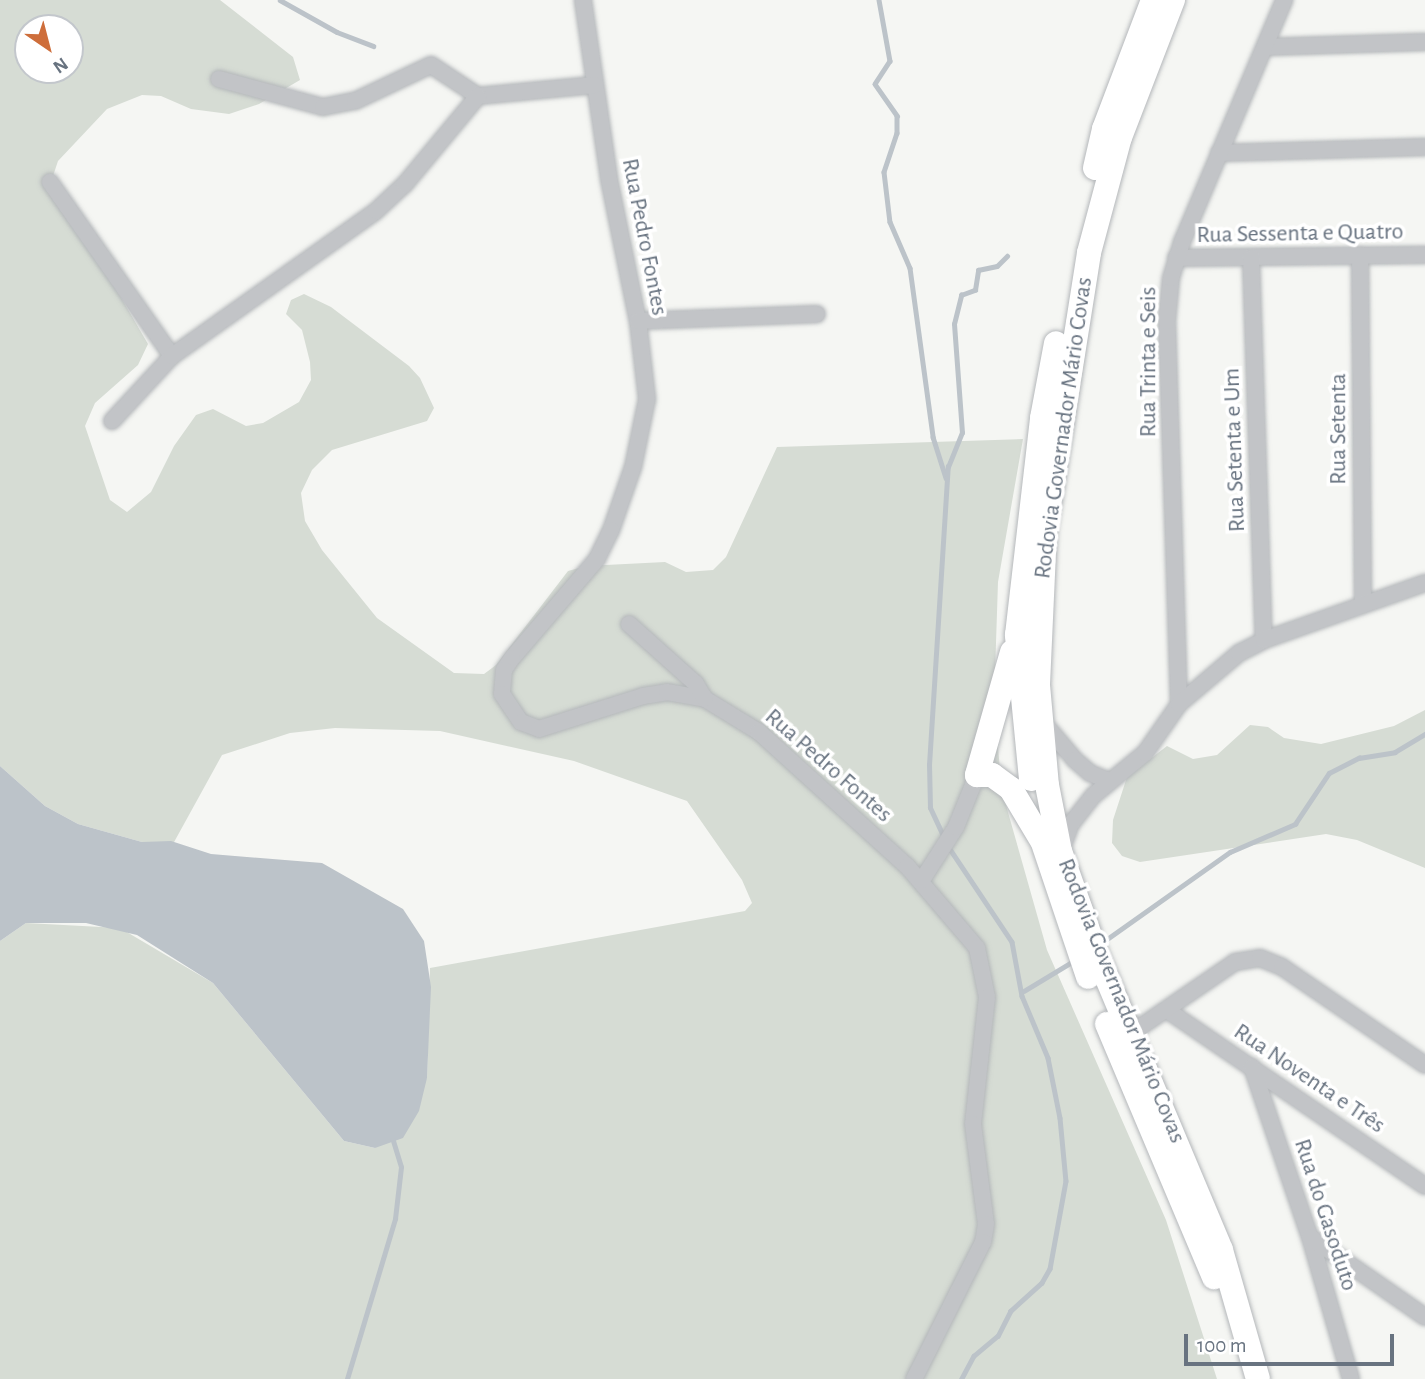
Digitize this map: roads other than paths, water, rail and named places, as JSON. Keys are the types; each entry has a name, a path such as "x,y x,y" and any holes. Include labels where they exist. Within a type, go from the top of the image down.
{"highway":[{"name":"Rodovia Governador Mário Covas","path":"1153,0 1104,129 1052,363 1017,635 1023,723 1072,937 1214,1277 1241,1379"},
{"name":"Rodovia Governador Mário Covas","path":"1173,0 1120,137 1089,253 1045,530 1041,719 1051,846 1221,1250 1252,1350 1258,1379"},
{"path":"1017,635 977,775 1004,782 1051,846"},
{"path":"1252,1350 1266,1379"}],"street":[{"name":"Rua Pedro Fontes","path":"583,0 594,85 638,321 647,398 633,467 611,530 597,559 512,658 504,670 502,694 521,722 539,729 643,696 667,692 705,699 759,732 922,880 968,933 984,963 986,1010 973,1101 986,1224 983,1242 914,1379"},
{"name":"Rua Trinta e Seis","path":"1179,704 1167,321 1175,258 1284,0"},
{"path":"1265,47 1425,42"},
{"path":"219,79 333,107 431,65 478,96 594,85"},
{"path":"112,421 172,356 376,211 405,184 478,96"},
{"path":"1219,153 1425,147"},
{"path":"50,182 172,356"},
{"name":"Rua Setenta","path":"1360,255 1363,603"},
{"name":"Rua Sessenta e Quatro","path":"1175,258 1425,255"},
{"name":"Rua Setenta e Um","path":"1251,258 1264,640"},
{"path":"638,321 817,314"},
{"path":"1051,846 1109,781 1144,753 1179,704 1238,653 1264,640 1425,583"},
{"path":"629,624 696,684 705,699"},
{"path":"1041,719 1075,760 1090,773 1109,781"},
{"path":"922,880 956,827 977,775"},
{"path":"1130,1034 1235,962 1261,958 1282,967 1425,1065"},
{"name":"Rua Noventa e Três","path":"1167,1010 1425,1186"},
{"name":"Rua do Gasoduto","path":"1252,1067 1311,1237 1351,1379"},
{"path":"1311,1237 1425,1317"}],"waterway":[{"path":"280,0 337,32 373,46"},
{"path":"879,0 890,61 875,84 897,116 897,133 884,172 890,222 910,268 933,437 946,478"},
{"path":"944,838 930,808 929,765 948,467 962,433 954,324 961,295 975,290 978,270 997,266 1007,256"},
{"path":"1100,944 1230,852 1295,824 1329,773 1359,758 1395,752 1425,734"},
{"path":"948,846 1012,942 1022,996 1048,1058 1060,1118 1066,1181 1050,1269 1042,1283 1011,1311 998,1336 974,1356 962,1379"},
{"path":"1024,991 1075,960"},
{"path":"347,1379 395,1219 401,1167 393,1140"}]}
